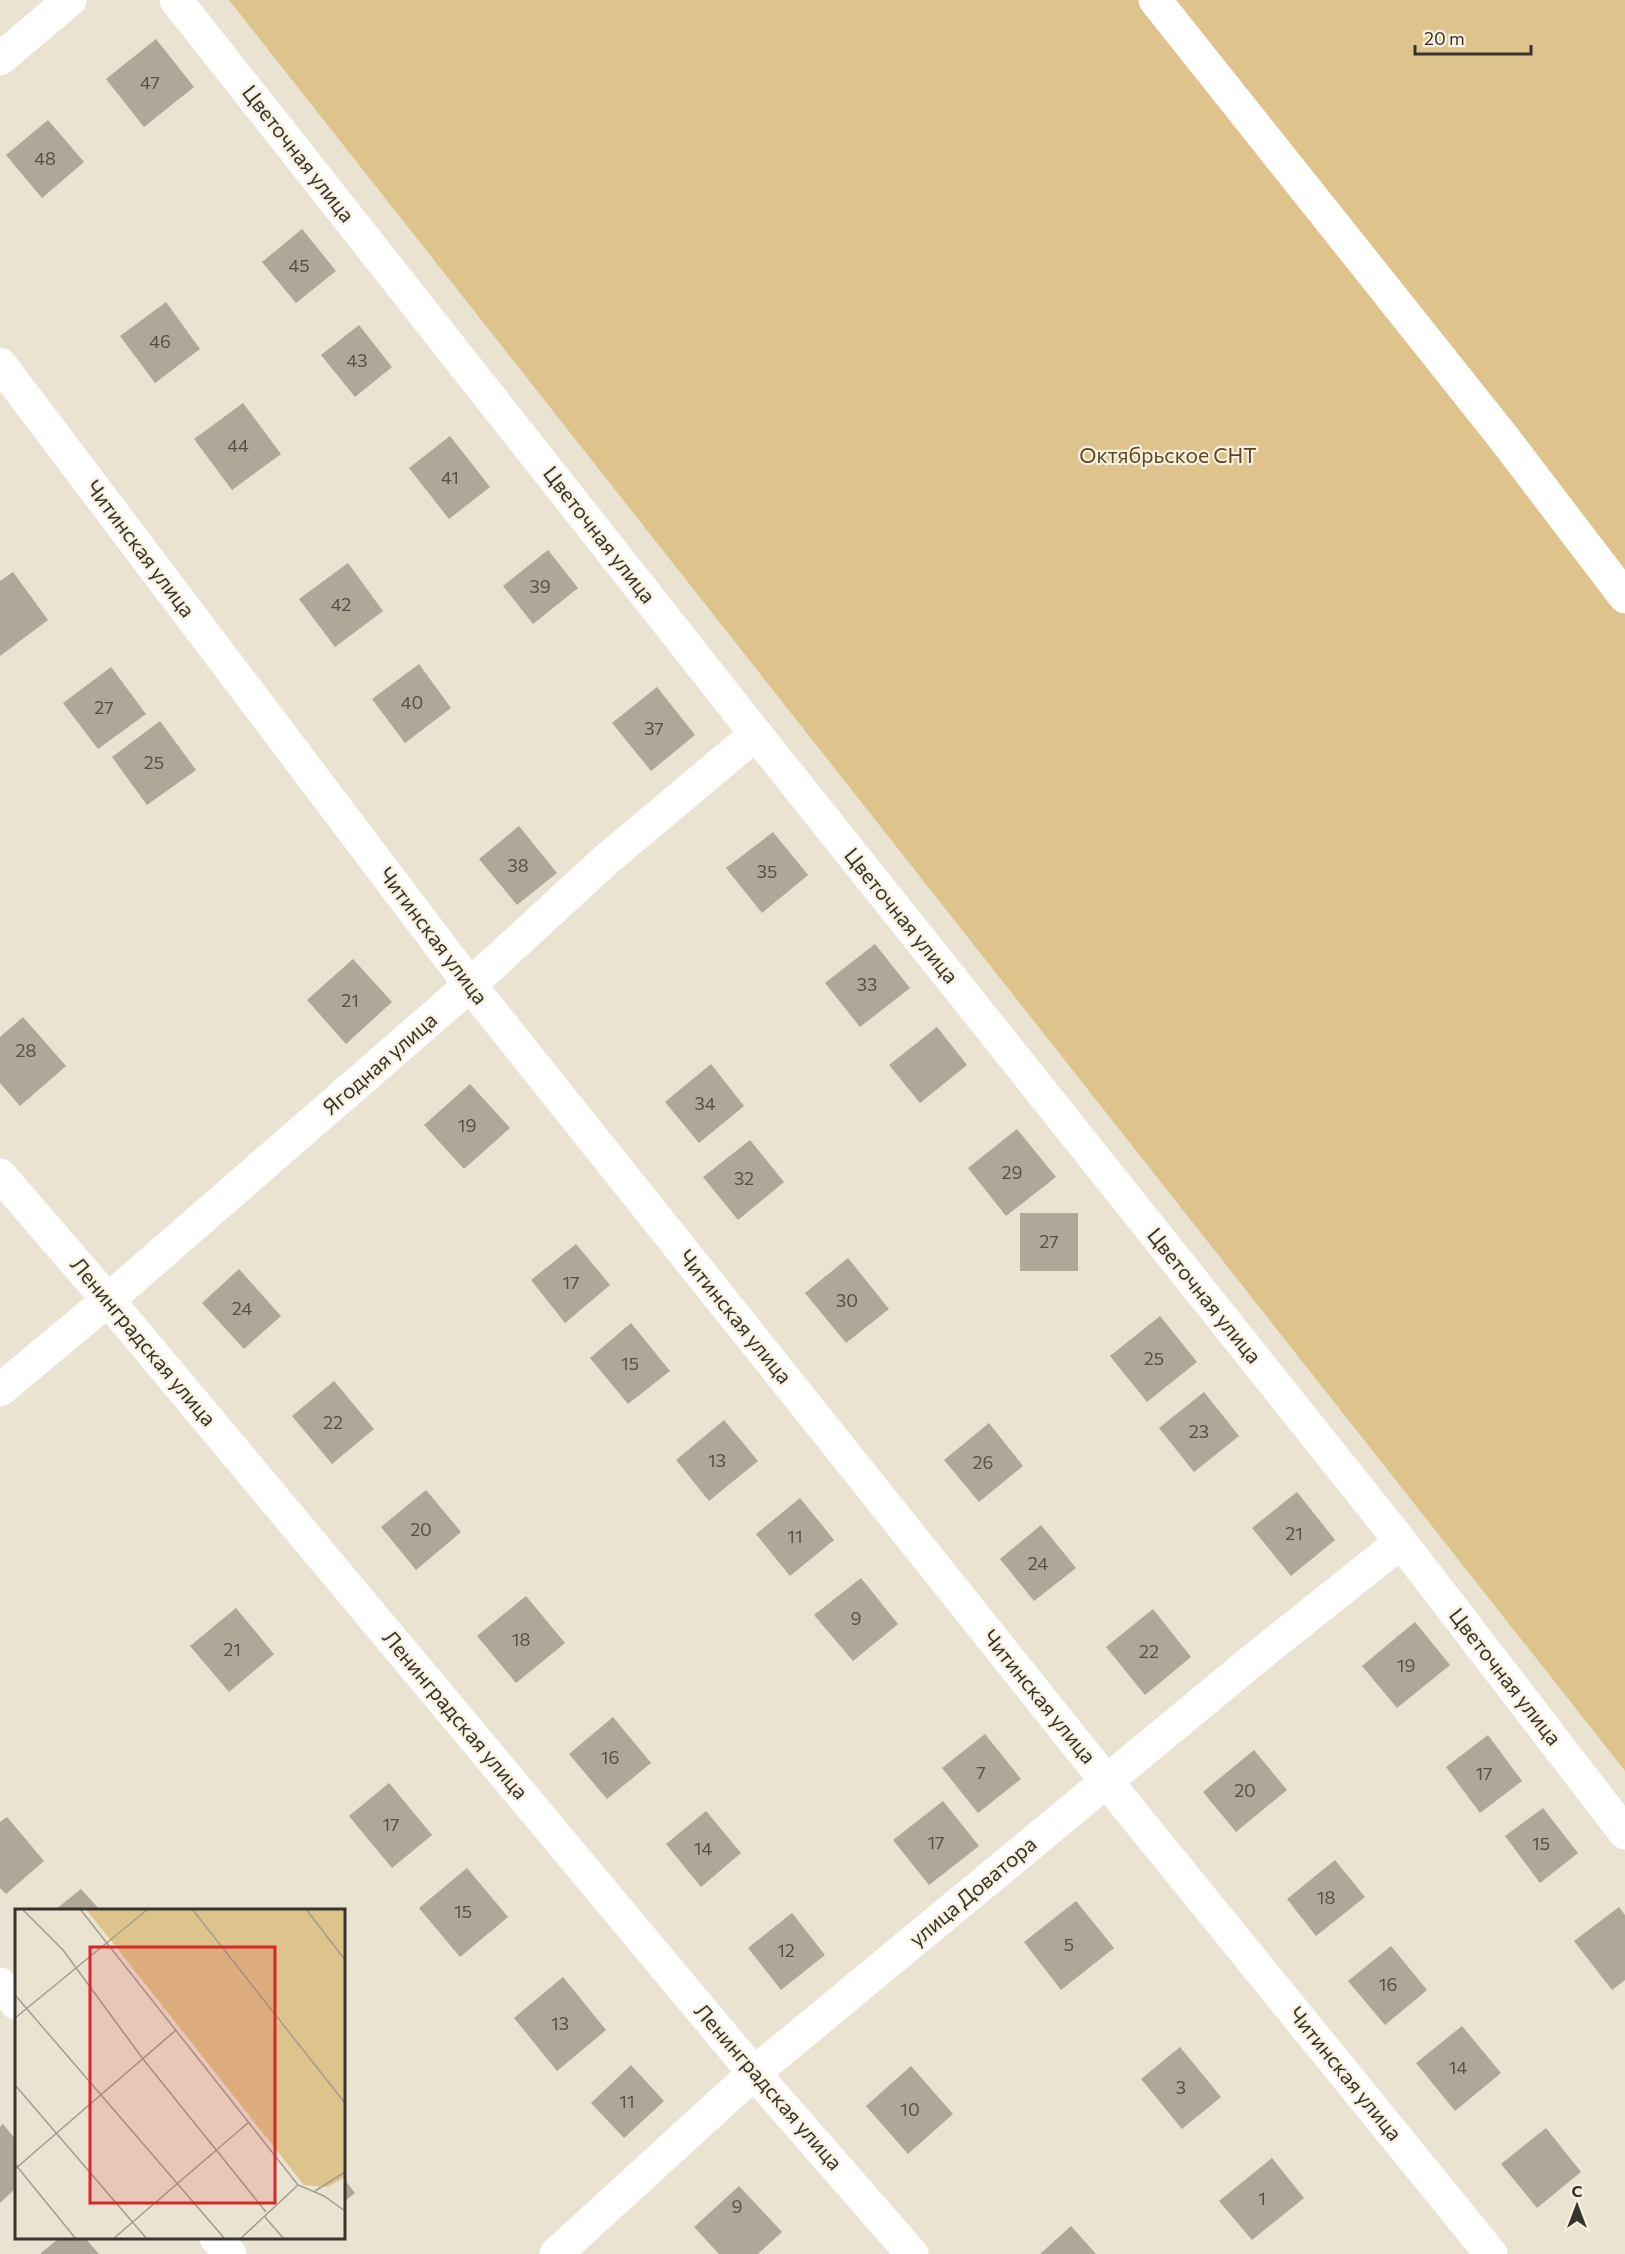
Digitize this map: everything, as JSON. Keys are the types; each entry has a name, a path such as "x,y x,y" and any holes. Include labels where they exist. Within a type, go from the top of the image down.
{"street":[{"path":"0,59 70,0"},
{"name":"Цветочная улица","path":"176,0 756,734 1401,1542 1625,1833"},
{"path":"1155,0 1503,437 1625,597"},
{"name":"Читинская улица","path":"0,364 470,985 1107,1782 1491,2254"},
{"name":"Ягодная улица","path":"0,1390 108,1300 470,985 608,859 756,734"},
{"name":"Ленинградская улица","path":"0,1175 108,1300 754,2073 912,2254"},
{"name":"улица Доватора","path":"556,2254 754,2073 1258,1656 1401,1542"},
{"path":"0,1984 15,2002"},
{"path":"217,2239 230,2254"}],"green space":[{"name":"Октябрьское СНТ","path":"229,0 1625,0 1625,1771"}],"building":[{"path":"156,39 194,87 144,127 106,79"},
{"path":"48,120 84,162 42,198 6,155"},
{"path":"302,229 336,271 296,303 262,262"},
{"path":"166,302 200,349 155,383 120,336"},
{"path":"359,325 392,367 355,397 321,355"},
{"path":"243,403 281,454 232,490 194,439"},
{"path":"450,436 490,487 449,519 409,468"},
{"path":"548,550 578,588 533,624 503,586"},
{"path":"348,563 383,611 335,647 299,599"},
{"path":"13,572 48,620 0,656 0,581"},
{"path":"419,664 451,708 405,743 372,699"},
{"path":"111,667 146,714 98,749 63,703"},
{"path":"657,687 695,735 651,771 612,723"},
{"path":"160,721 196,770 147,805 112,757"},
{"path":"519,826 557,873 517,905 479,859"},
{"path":"773,832 808,875 762,913 726,868"},
{"path":"875,944 910,988 860,1027 825,983"},
{"path":"353,959 392,1002 346,1044 307,1000"},
{"path":"23,1017 66,1066 20,1106 0,1083 0,1037"},
{"path":"937,1027 967,1065 920,1103 889,1065"},
{"path":"711,1064 744,1106 699,1143 665,1102"},
{"path":"470,1084 510,1128 464,1169 424,1125"},
{"path":"1017,1129 1056,1177 1006,1216 968,1168"},
{"path":"750,1140 784,1182 738,1220 703,1177"},
{"path":"1020,1213 1078,1213 1078,1271 1020,1271"},
{"path":"576,1244 610,1285 565,1323 531,1280"},
{"path":"848,1258 889,1309 846,1343 805,1293"},
{"path":"239,1269 281,1316 244,1349 202,1303"},
{"path":"1160,1316 1197,1362 1147,1402 1110,1356"},
{"path":"631,1323 670,1371 628,1404 590,1358"},
{"path":"334,1381 374,1429 332,1464 292,1416"},
{"path":"1204,1392 1239,1436 1194,1472 1159,1428"},
{"path":"724,1420 758,1461 709,1501 676,1460"},
{"path":"989,1423 1023,1466 979,1502 944,1460"},
{"path":"426,1490 461,1532 416,1570 381,1527"},
{"path":"1297,1492 1335,1540 1291,1576 1252,1528"},
{"path":"800,1498 834,1540 790,1576 756,1534"},
{"path":"1041,1525 1076,1568 1034,1601 1000,1559"},
{"path":"861,1578 898,1624 853,1661 814,1615"},
{"path":"526,1596 565,1643 516,1683 477,1636"},
{"path":"236,1608 274,1654 229,1692 190,1646"},
{"path":"1153,1609 1191,1657 1145,1695 1106,1647"},
{"path":"1415,1622 1450,1665 1397,1708 1362,1666"},
{"path":"613,1717 651,1763 607,1799 569,1754"},
{"path":"985,1734 1021,1779 978,1813 942,1768"},
{"path":"1488,1735 1522,1781 1480,1813 1446,1767"},
{"path":"1254,1750 1287,1790 1236,1832 1203,1792"},
{"path":"389,1783 432,1835 392,1868 349,1816"},
{"path":"943,1801 979,1846 929,1885 893,1840"},
{"path":"1543,1808 1578,1853 1540,1883 1505,1836"},
{"path":"706,1811 741,1853 701,1887 666,1844"},
{"path":"7,1817 44,1861 6,1894 0,1888 0,1822"},
{"path":"1335,1860 1365,1897 1316,1936 1287,1899"},
{"path":"467,1868 508,1917 460,1957 419,1908"},
{"path":"81,1889 99,1909 56,1909"},
{"path":"1076,1901 1114,1948 1061,1990 1024,1942"},
{"path":"1619,1907 1625,1915 1625,1980 1612,1990 1574,1941"},
{"path":"792,1913 825,1955 781,1990 748,1948"},
{"path":"1391,1946 1427,1990 1385,2025 1348,1981"},
{"path":"563,1977 606,2030 557,2071 514,2018"},
{"path":"1462,2026 1501,2073 1455,2111 1416,2063"},
{"path":"1180,2047 1221,2097 1182,2129 1141,2079"},
{"path":"631,2065 664,2101 624,2138 591,2103"},
{"path":"911,2066 953,2114 908,2154 866,2106"},
{"path":"3,2124 15,2139 15,2189 0,2203 0,2127"},
{"path":"1546,2128 1581,2172 1537,2208 1501,2164"},
{"path":"1272,2158 1304,2198 1252,2240 1219,2201"},
{"path":"345,2180 355,2193 345,2201"},
{"path":"739,2186 782,2232 758,2254 719,2254 694,2227"},
{"path":"1071,2226 1096,2254 1040,2254"},
{"path":"58,2239 86,2239 99,2254 40,2254"}]}
